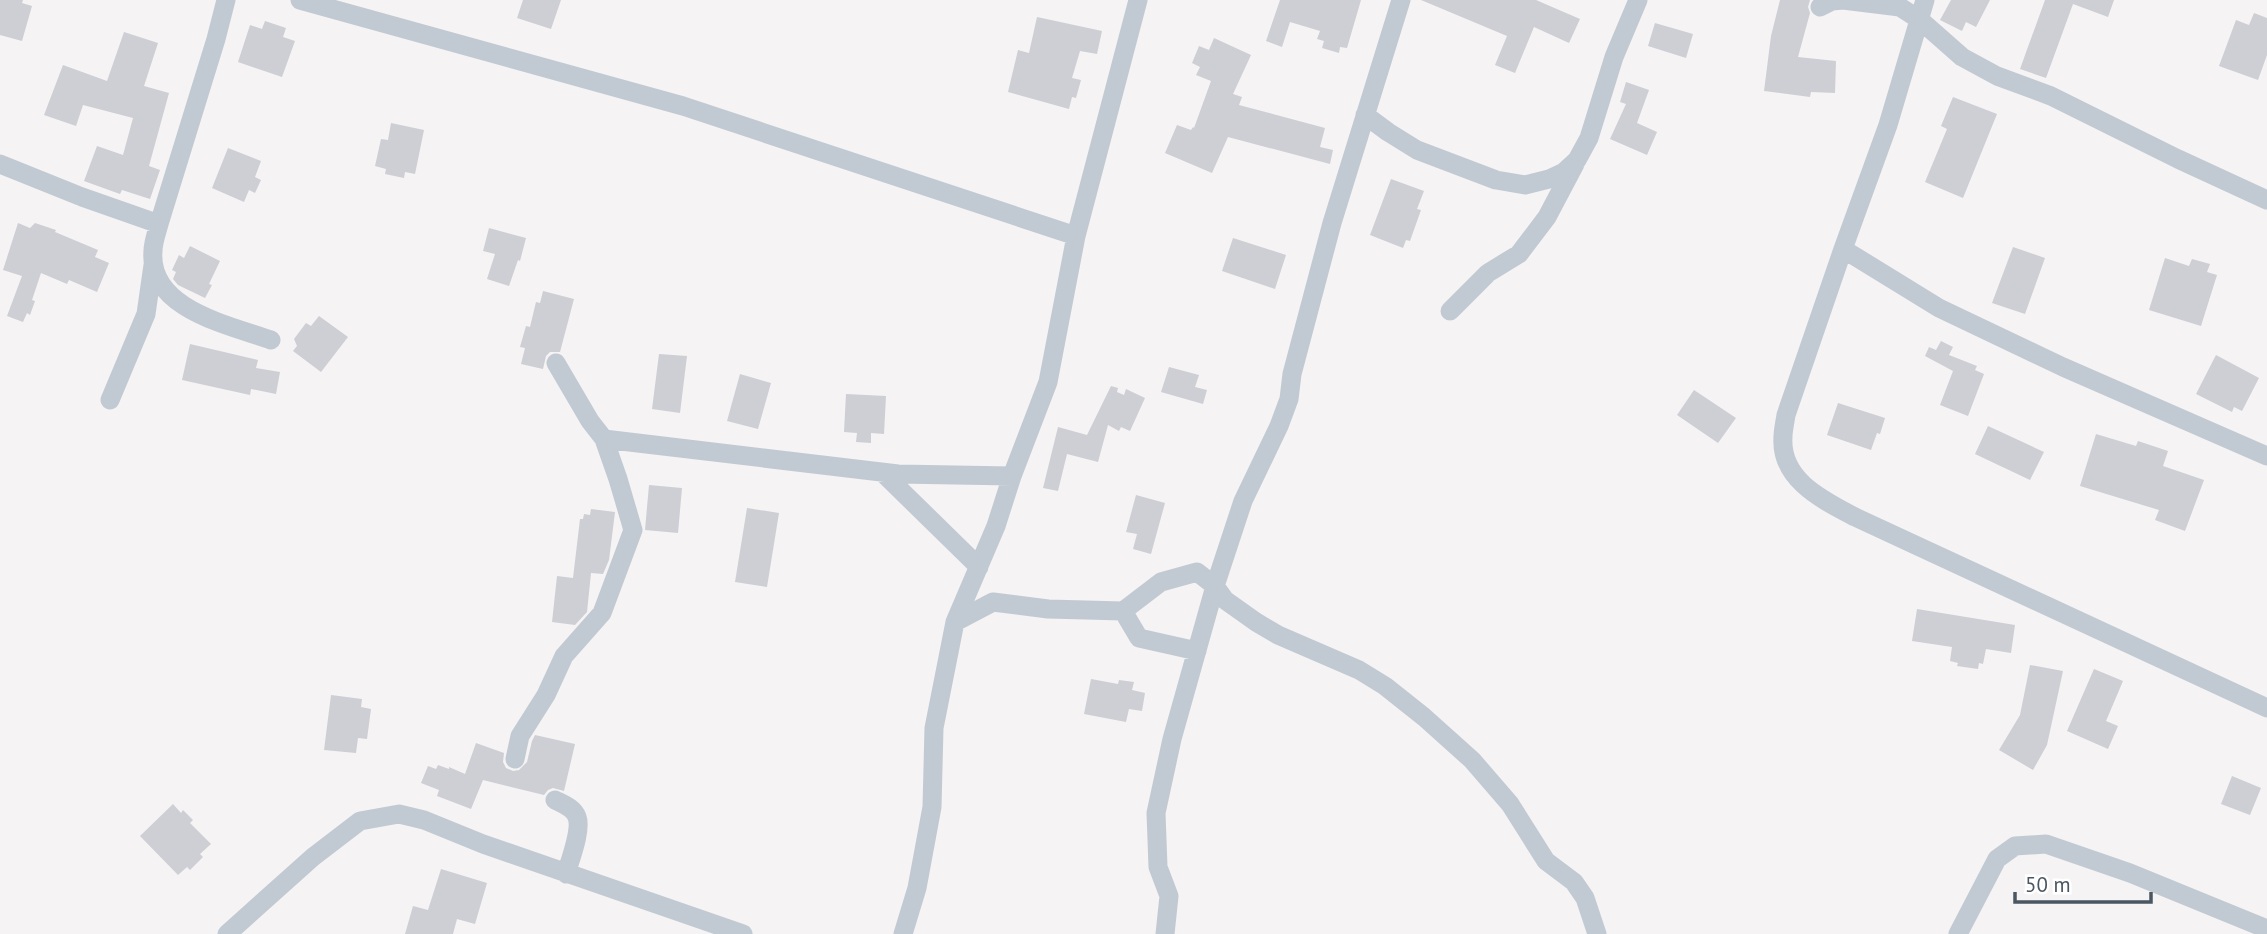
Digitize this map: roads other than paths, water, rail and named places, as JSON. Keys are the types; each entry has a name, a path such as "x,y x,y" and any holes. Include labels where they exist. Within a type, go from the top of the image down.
{"street":[{"path":"110,400 146,314 159,224 226,0"},
{"path":"300,0 683,106 1076,236"},
{"path":"903,934 917,888 932,807 934,728 956,622 996,526 1048,382 1076,236 1138,0"},
{"path":"1165,934 1168,896 1158,867 1156,813 1172,739 1215,586 1243,501 1289,399 1292,374 1325,248 1401,0"},
{"path":"1450,311 1488,273 1519,254 1547,217 1589,138 1614,57 1638,0"},
{"path":"1925,0 1888,125 1786,415 1782,439 1787,463 1815,496 1855,517 2267,708"},
{"path":"1820,7 1832,1 1900,7 1920,20 1962,57 1997,76 2051,96 2267,200"},
{"path":"1365,114 1417,150 1496,180 1525,185 1564,172 1577,160"},
{"path":"0,163 82,197 159,224"},
{"path":"1843,249 1940,308 2063,367 2267,456"},
{"path":"153,264 156,277 172,298 195,313 271,340"},
{"path":"515,759 520,736 546,695 564,656 602,613 633,530 604,439 590,421 556,363"},
{"path":"604,439 883,473 1012,476"},
{"path":"883,473 979,567"},
{"path":"956,622 993,602 1048,608 1123,611 1161,582 1197,572 1215,586 1226,600 1267,629 1359,670 1385,685 1472,760 1510,804 1546,861 1574,882 1585,898 1597,934"},
{"path":"1123,611 1139,638 1197,651"},
{"path":"555,800 577,815 578,825 566,874"},
{"path":"227,934 313,858 360,821 399,814 424,820 566,874 743,934"},
{"path":"1958,934 1997,859 2015,846 2046,844 2130,873 2267,929"}]}
